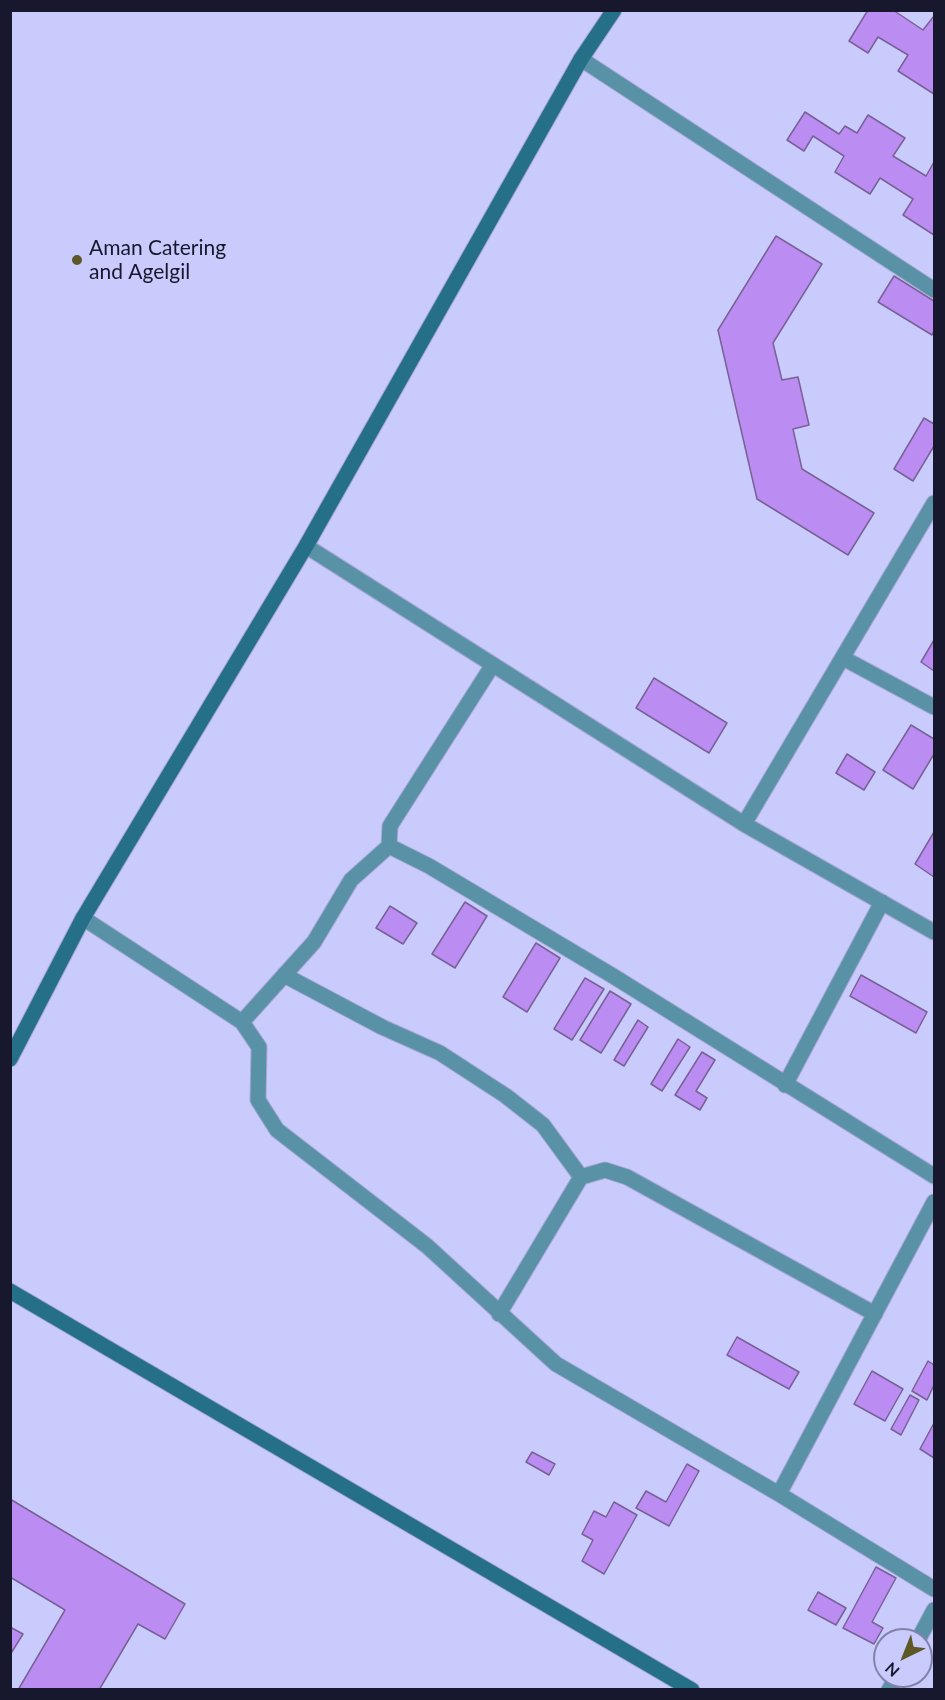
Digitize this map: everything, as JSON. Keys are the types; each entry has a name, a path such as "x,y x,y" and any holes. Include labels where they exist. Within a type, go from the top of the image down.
{"street":[{"path":"10,1059 83,918 306,546 581,59 614,10"},
{"path":"581,59 934,290"},
{"path":"744,824 934,503"},
{"path":"306,546 744,824 934,932"},
{"path":"843,658 934,707"},
{"path":"242,1022 314,942 351,880 389,846 390,826 492,666"},
{"path":"389,846 429,866 613,976 934,1176"},
{"path":"785,1085 882,903"},
{"path":"83,918 242,1022 259,1047 258,1100 277,1130 427,1246 556,1364 779,1494 934,1589"},
{"path":"284,975 382,1027 440,1053 506,1096 543,1125 581,1177"},
{"path":"499,1314 581,1177 605,1170 627,1177 876,1314"},
{"path":"779,1494 934,1202"},
{"path":"10,1291 692,1689"},
{"path":"924,1628 934,1610"}],"building":[{"path":"868,10 893,10 923,30 934,16 934,94 898,71 908,55 878,37 868,53 849,41"},
{"path":"805,112 839,134 845,126 857,133 868,115 905,138 893,156 926,176 934,162 934,235 903,215 913,199 880,178 870,194 835,172 844,156 813,136 804,151 787,140"},
{"path":"776,236 822,264 773,343 782,380 798,377 809,425 793,429 802,469 874,513 848,555 757,499 718,330"},
{"path":"894,276 934,301 932,335 878,302"},
{"path":"924,418 934,424 934,446 913,481 894,469"},
{"path":"934,640 934,671 921,662"},
{"path":"654,678 727,723 709,753 636,708"},
{"path":"911,725 934,739 934,754 913,789 883,770"},
{"path":"847,754 875,772 864,790 836,773"},
{"path":"934,832 934,877 915,864"},
{"path":"465,902 487,916 455,968 432,954"},
{"path":"390,906 417,923 403,944 376,928"},
{"path":"536,943 560,958 527,1012 503,997"},
{"path":"861,975 927,1012 916,1033 850,996"},
{"path":"585,978 604,989 572,1040 554,1029"},
{"path":"610,991 631,1004 601,1053 580,1040"},
{"path":"638,1020 648,1027 624,1066 614,1060"},
{"path":"678,1039 690,1047 662,1091 651,1084"},
{"path":"702,1052 715,1060 696,1091 707,1098 700,1110 675,1095"},
{"path":"737,1337 799,1372 789,1389 727,1355"},
{"path":"928,1361 934,1365 934,1385 927,1400 912,1391"},
{"path":"872,1371 903,1389 885,1421 854,1404"},
{"path":"910,1395 919,1400 901,1435 891,1429"},
{"path":"934,1423 934,1458 920,1449"},
{"path":"532,1452 555,1464 549,1475 526,1462"},
{"path":"687,1464 699,1471 669,1526 636,1508 646,1491 666,1502"},
{"path":"10,1499 185,1604 165,1639 138,1624 99,1690 18,1690 65,1610 10,1577"},
{"path":"614,1502 637,1515 604,1574 582,1561 593,1540 582,1534 594,1511 606,1517"},
{"path":"876,1567 896,1578 872,1622 883,1628 873,1628 873,1643 843,1628"},
{"path":"818,1592 846,1608 836,1625 808,1610"},
{"path":"10,1627 23,1634 10,1655"}],"place":[{"name":"Aman Catering and Agelgil","path":"77,260"}]}
